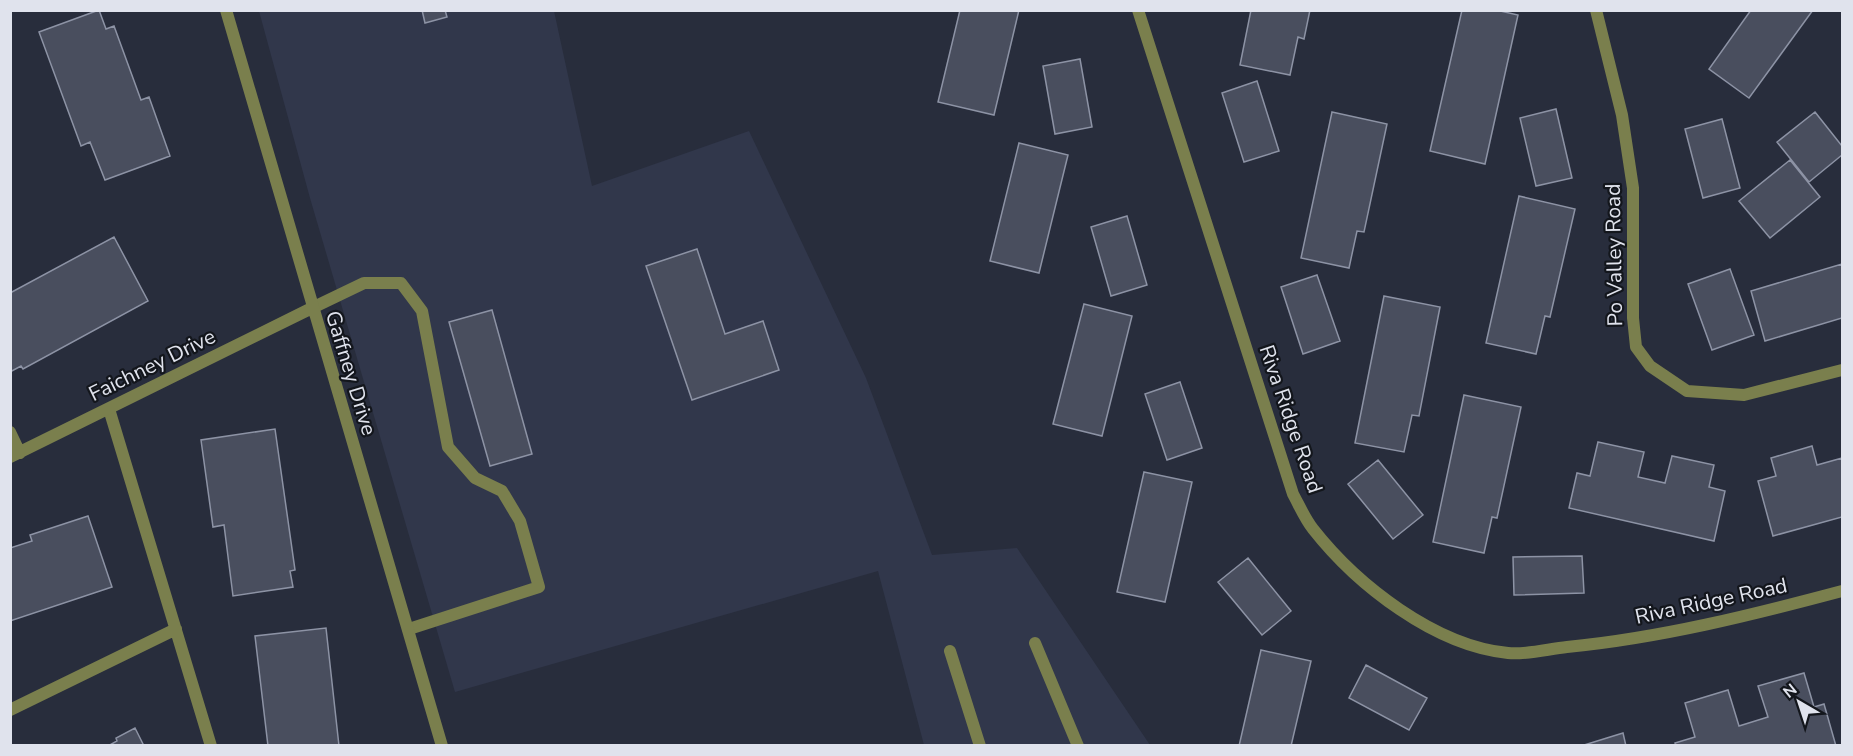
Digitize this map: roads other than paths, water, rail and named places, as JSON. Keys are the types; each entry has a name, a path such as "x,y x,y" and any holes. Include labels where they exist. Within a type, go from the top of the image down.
{"street":[{"name":"Gaffney Drive","path":"226,10 442,746"},
{"name":"Riva Ridge Road","path":"1138,10 1293,494 1313,529 1371,588 1426,626 1483,649 1510,653 1610,643 1780,608 1842,591"},
{"name":"Po Valley Road","path":"1596,10 1622,115 1633,188 1633,318 1636,347 1650,366 1687,391 1744,395 1842,370"},
{"name":"Faichney Drive","path":"15,455 364,283 401,283 422,311 448,447 475,478 502,491 520,521 539,588 409,629"},
{"path":"109,409 211,746"},
{"path":"10,432 15,455"},
{"path":"10,711 176,629"},
{"path":"1035,643 1078,746"},
{"path":"950,651 980,746"}]}
